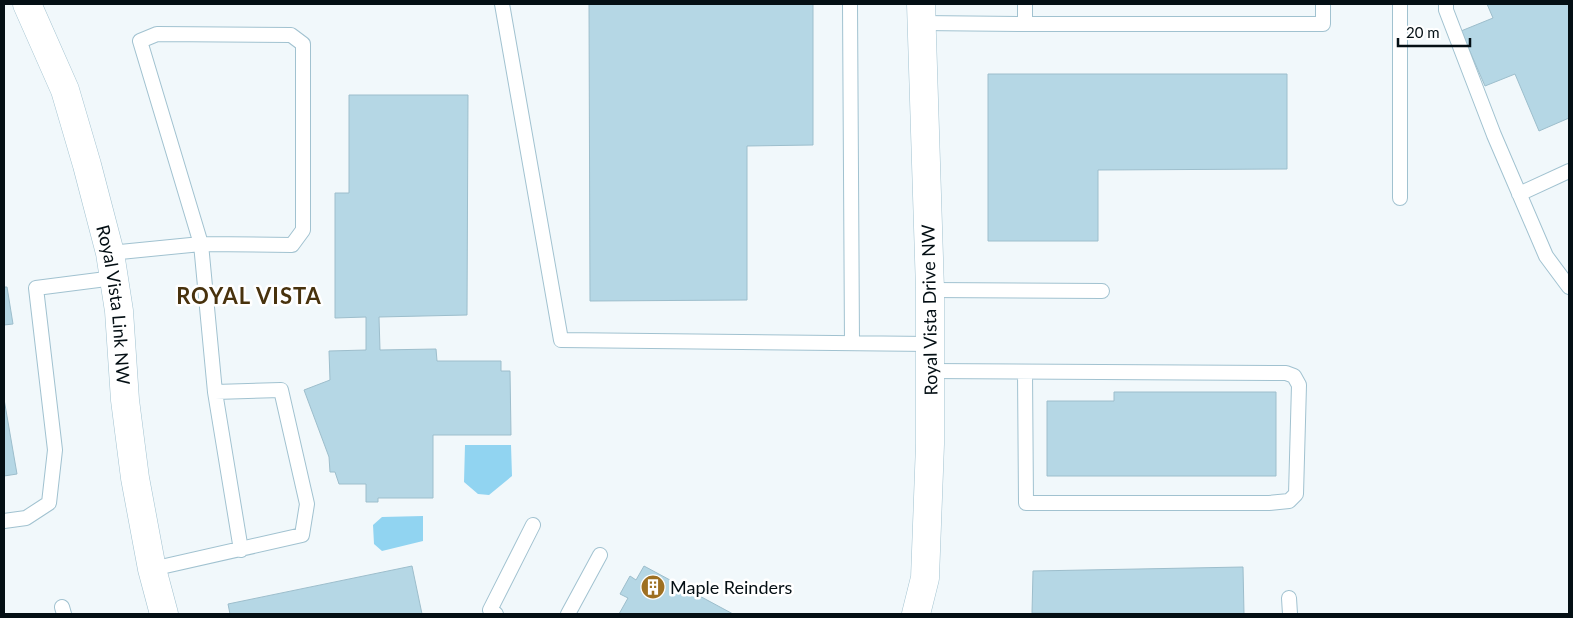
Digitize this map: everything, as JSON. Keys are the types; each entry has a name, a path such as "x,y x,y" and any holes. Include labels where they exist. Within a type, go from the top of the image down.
{"street":[{"name":"Royal Vista Link NW","path":"27,4 65,90 87,165 112,266 119,311 125,400 134,478 152,569 164,614"},
{"name":"Royal Vista Drive NW","path":"921,14 930,290 930,444 927,541 921,613"}],"lane":[{"path":"502,4 561,340 930,344"},
{"path":"850,4 852,343"},
{"path":"1025,4 1025,24"},
{"path":"921,14 1025,24 1323,24 1323,4"},
{"path":"1400,4 1400,198"},
{"path":"1446,4 1446,10 1494,135 1519,194 1546,256 1569,288"},
{"path":"4,521 26,518 49,503 54,450 36,288 112,266 201,244 292,244 303,230 303,44 291,35 157,34 140,42 201,244 215,392 241,550"},
{"path":"1519,194 1569,172"},
{"path":"930,290 1102,291"},
{"path":"930,371 1286,373 1294,376 1299,385 1296,494 1289,501 1269,503 1026,503 1025,372"},
{"path":"152,569 302,535 307,504 281,390 215,392"},
{"path":"496,614 490,610 534,525"},
{"path":"568,614 600,555"},
{"path":"1289,598 1290,614"}],"shaded area":[{"path":"465,445 511,445 512,476 489,495 478,494 464,482"},
{"path":"423,516 423,541 382,551 374,544 373,525 382,517"}],"building":[{"path":"589,4 813,4 813,145 747,146 747,300 590,301"},
{"path":"1487,4 1569,4 1569,118 1539,131 1515,74 1485,86 1461,31 1493,18"},
{"path":"988,74 1287,74 1287,169 1098,170 1098,241 988,241"},
{"path":"349,95 468,95 467,315 379,317 380,350 436,349 437,361 501,361 501,371 510,371 511,435 433,435 433,498 378,498 378,502 366,502 366,484 339,484 335,472 330,472 329,457 304,390 330,380 329,351 366,350 366,317 335,318 335,193 349,193"},
{"path":"4,287 7,287 13,324 4,325"},
{"path":"1114,392 1276,392 1276,476 1047,476 1047,401 1114,401"},
{"path":"4,399 17,474 4,476"},
{"path":"412,566 422,614 230,614 228,604"},
{"name":"Maple Reinders","path":"644,566 733,614 619,614 628,598 620,594 630,576 636,580"},
{"path":"1243,567 1244,614 1032,613 1033,571"}],"place":[{"name":"Maple Reinders","path":"653,587"}],"district":[{"name":"ROYAL VISTA","path":"249,295"}]}
